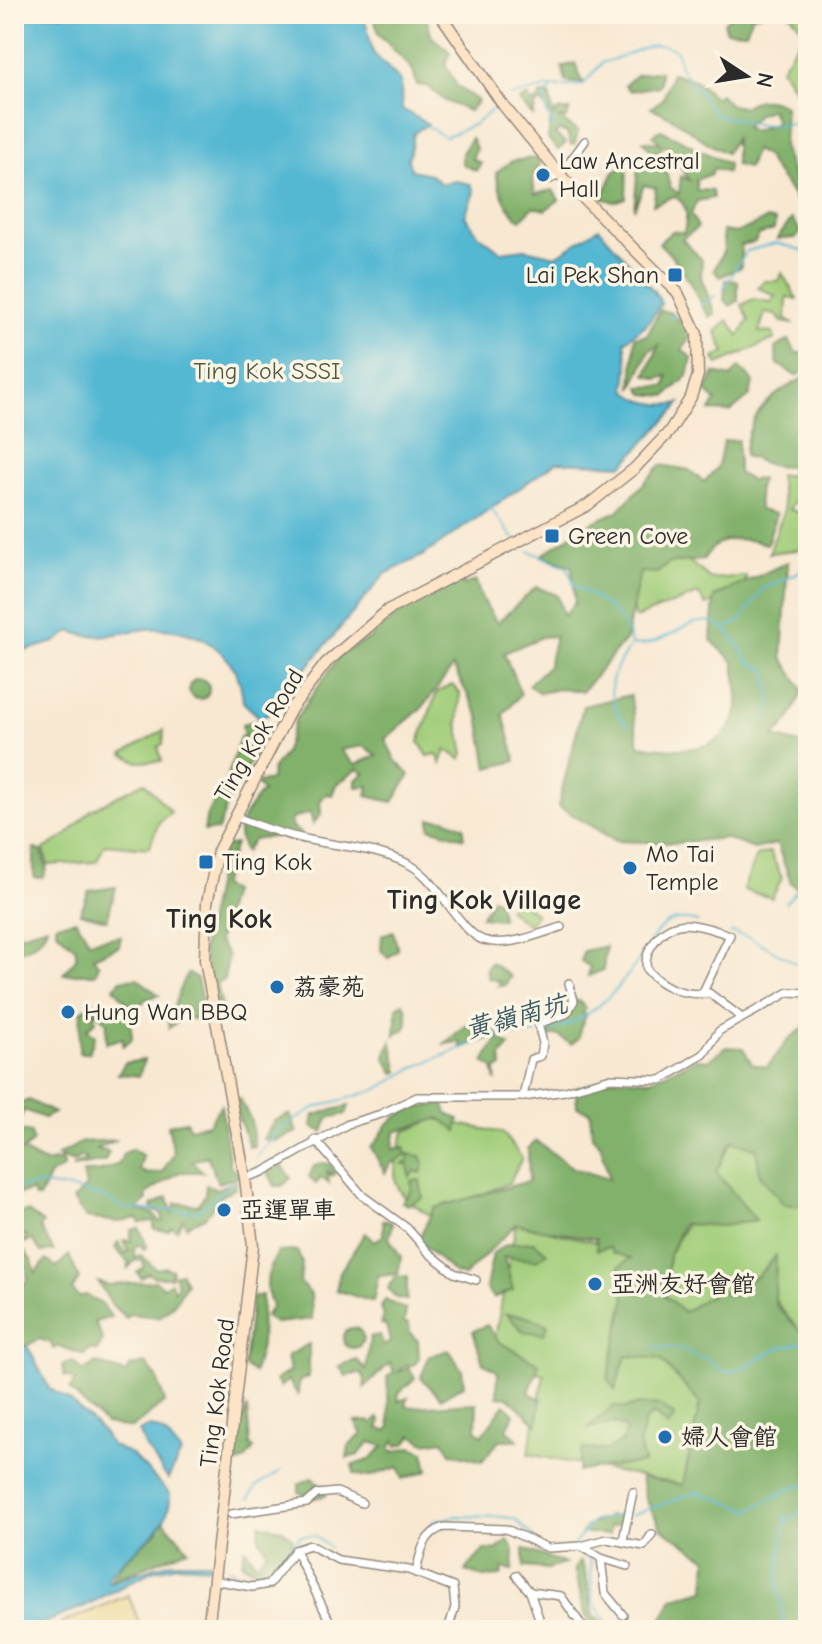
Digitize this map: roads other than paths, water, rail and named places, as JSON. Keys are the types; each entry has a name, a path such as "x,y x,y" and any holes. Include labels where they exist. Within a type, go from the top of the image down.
{"main road":[{"name":"Ting Kok Road","path":"206,1630 252,1277 252,1227 245,1178 205,960 210,879 218,851 291,709 326,663 356,634 417,593 546,530 588,505 654,449 680,417 698,375 700,350 687,307 667,279 603,221 560,175 503,105 440,14"}],"street":[{"path":"548,180 560,175 585,141"},
{"path":"234,816 284,835 405,862 426,876 458,913 470,934 485,940 508,941 561,927"},
{"path":"702,994 730,935 687,923 676,924 666,929 649,949 647,970 684,995 702,994 709,993 742,1018"},
{"path":"523,1097 531,1059 541,1056 543,1043 538,1024 566,1014 574,1001 569,983"},
{"path":"245,1178 263,1172 315,1140 417,1097 523,1097 565,1091 611,1078 661,1080 704,1054 719,1031 789,992 808,993"},
{"path":"315,1140 363,1196 407,1228 429,1253 454,1273 476,1280"},
{"path":"231,1514 307,1503 317,1494 337,1492 362,1503"},
{"path":"623,1540 633,1492"},
{"path":"416,1573 422,1546 437,1529 444,1527 517,1531 541,1546 581,1546 607,1539 644,1546 652,1534"},
{"path":"213,1580 252,1587 269,1584 295,1550 310,1545 338,1560 416,1573 453,1587 455,1607 448,1630"},
{"path":"581,1546 601,1558 627,1566"},
{"path":"295,1550 329,1620"},
{"path":"601,1558 605,1593 623,1615"},
{"path":"516,1575 530,1592 543,1630"},
{"path":"530,1592 561,1596 585,1630"}],"water":[{"name":"Ting Kok SSSI","path":"14,14 358,16 366,23 373,53 401,81 402,109 428,124 414,133 408,160 411,170 430,174 441,184 456,181 471,184 474,192 465,216 478,234 501,252 525,249 556,256 599,228 658,296 661,304 647,324 625,341 628,366 626,389 637,398 651,403 680,403 623,465 557,462 424,555 385,574 269,713 260,718 243,702 240,683 222,653 193,635 158,629 96,636 71,631 55,642 14,654"},
{"path":"14,1337 29,1349 49,1388 70,1401 101,1430 111,1445 132,1455 170,1494 164,1520 116,1568 108,1578 109,1582 171,1562 210,1562 210,1567 178,1565 152,1571 85,1606 27,1630 14,1630"},
{"path":"149,1427 164,1433 181,1453 168,1479 145,1446 139,1431"}],"waterway":[{"path":"551,129 555,122 547,116 545,97 553,87 583,85 603,62 659,45 677,51 680,67 716,115 761,125 808,123"},
{"path":"511,96 551,87"},
{"path":"425,125 445,137 475,124 497,106"},
{"path":"723,289 747,251 776,243 805,251 808,283"},
{"path":"700,306 715,296"},
{"path":"669,318 674,316"},
{"path":"489,506 514,539"},
{"path":"529,551 567,567 575,586 593,596 618,618 629,635 631,645 649,643 705,621 719,625 733,638 749,662 767,671 771,703 767,718"},
{"path":"724,629 740,621 763,589 808,568"},
{"path":"627,725 614,704 611,685 631,645"},
{"path":"785,903 808,878"},
{"name":"黃嶺南坑","path":"651,941 670,922 698,922"},
{"name":"黃嶺南坑","path":"731,932 751,938 808,970"},
{"name":"黃嶺南坑","path":"542,1032 559,1028 590,1013 614,991 645,950"},
{"name":"黃嶺南坑","path":"256,1157 280,1129 314,1108 376,1090 415,1067 488,1038 536,1033"},
{"path":"14,1188 41,1185 72,1189 108,1199 124,1209 198,1211 233,1182"},
{"path":"654,1347 684,1349 696,1357 708,1359 722,1371 735,1371 779,1348 808,1341"},
{"path":"249,1499 257,1486 281,1471"},
{"path":"631,1515 698,1492 749,1510 798,1485 808,1485"},
{"path":"293,1502 306,1496"},
{"path":"787,1521 808,1504"},
{"path":"574,1544 593,1521 625,1514"},
{"path":"784,1630 778,1580 786,1515"},
{"path":"426,1531 435,1521 456,1516 504,1517 515,1519 535,1539"},
{"path":"229,1569 248,1578 262,1577 301,1535 315,1536 330,1548"},
{"path":"572,1550 590,1560 593,1603 614,1630"}],"place":[{"name":"Law Ancestral Hall","path":"543,175"},
{"name":"Lai Pek Shan","path":"675,275"},
{"name":"Green Cove","path":"552,536"},
{"name":"Ting Kok","path":"206,862"},
{"name":"Mo Tai Temple","path":"630,868"},
{"name":"荔豪苑","path":"277,987"},
{"name":"Hung Wan BBQ","path":"68,1012"},
{"name":"亞運單車","path":"224,1210"},
{"name":"亞洲友好會館","path":"595,1284"},
{"name":"婦人會館","path":"665,1437"}],"district":[{"name":"Ting Kok Village","path":"484,899"},
{"name":"Ting Kok","path":"219,918"}]}
